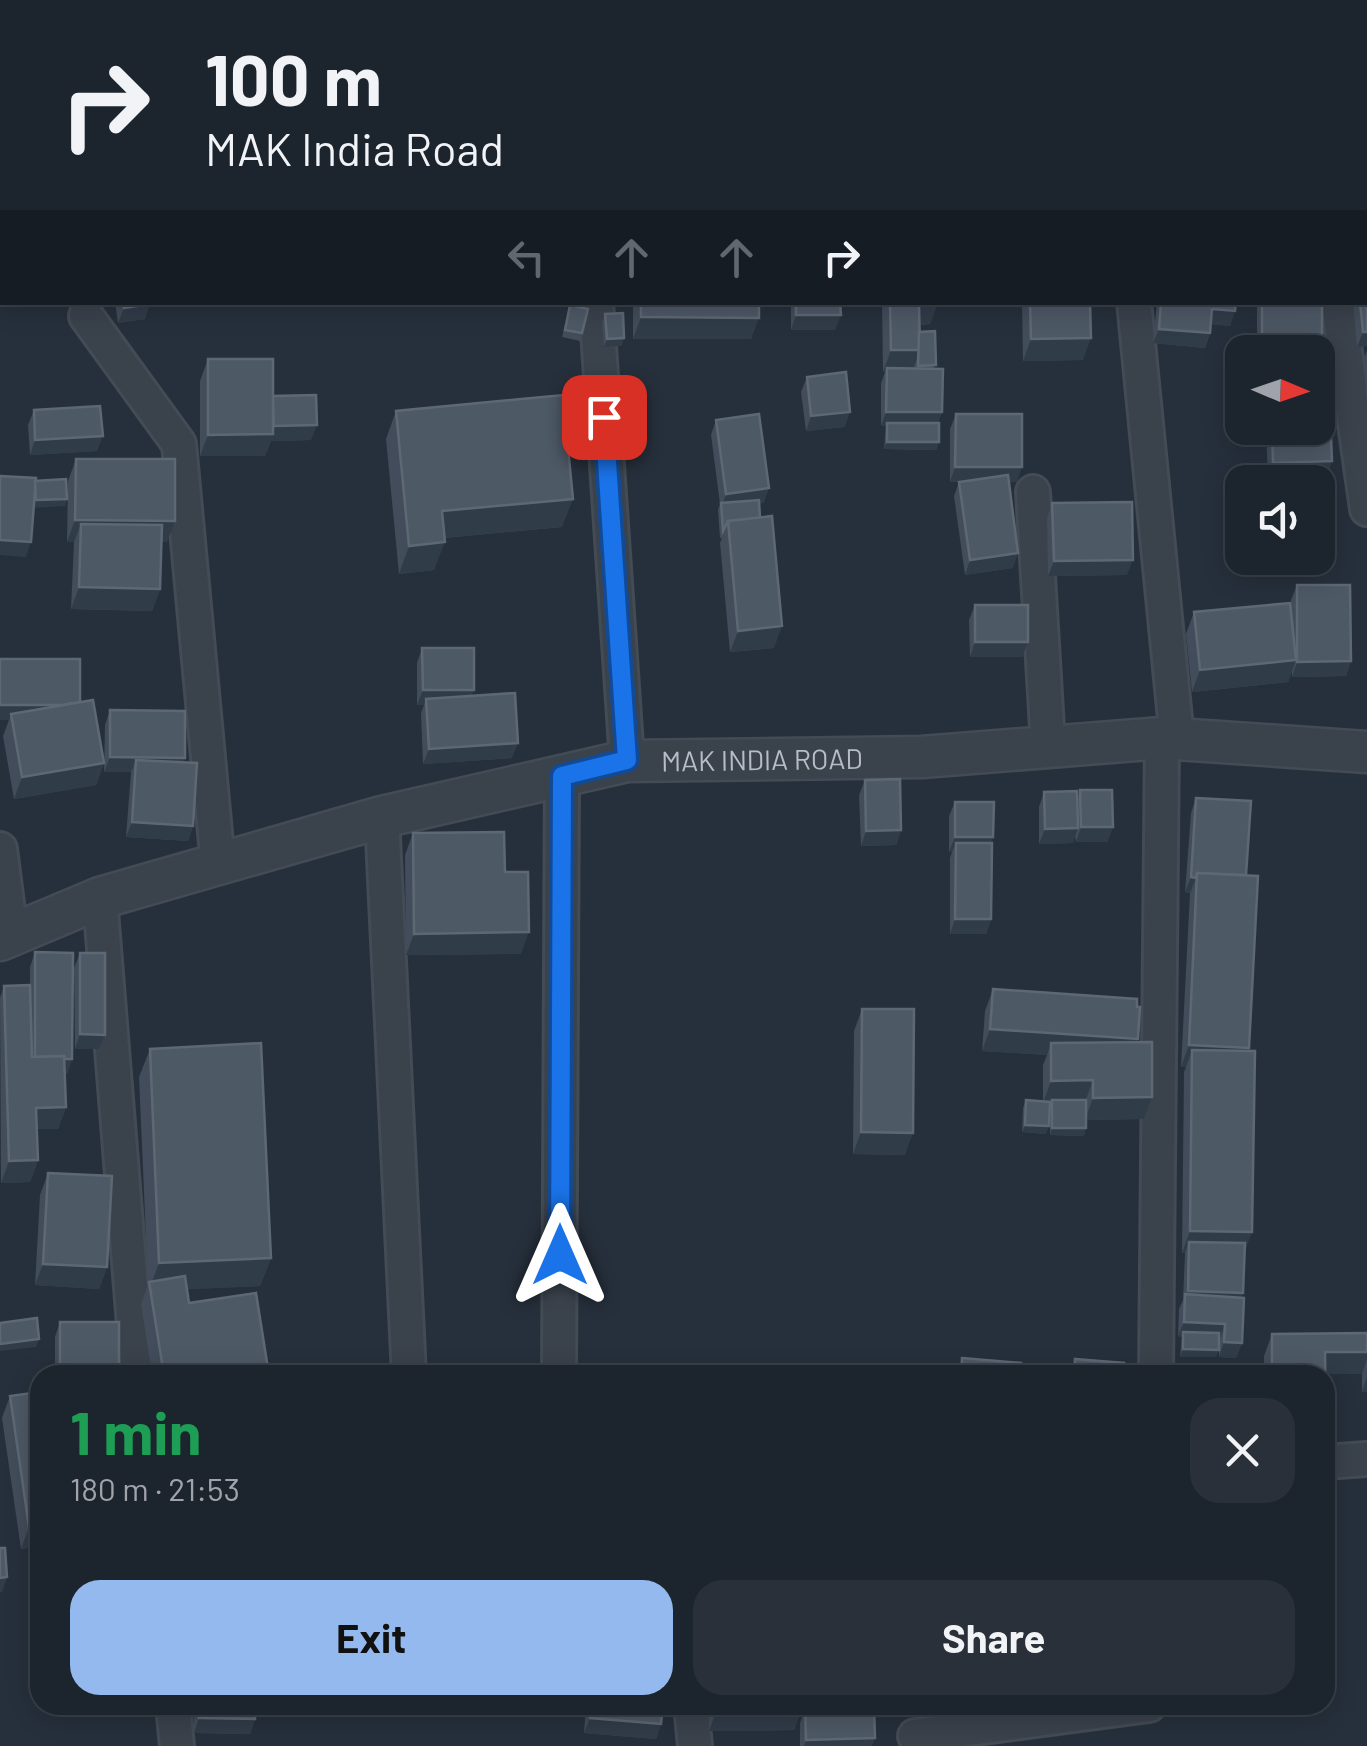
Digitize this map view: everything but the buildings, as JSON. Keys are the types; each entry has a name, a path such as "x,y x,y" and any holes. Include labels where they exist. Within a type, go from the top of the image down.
{"street":[{"path":"596,305 627,760"},
{"path":"1134,305 1169,739 1156,1365"},
{"path":"1338,305 1367,509"},
{"path":"86,316 179,444 218,865"},
{"path":"1033,492 1048,746"},
{"name":"MAK INDIA ROAD","path":"5,938 100,898 382,817 627,760 922,757 1169,739 1367,752"},
{"path":"559,1365 562,776"},
{"path":"382,817 408,1365"},
{"path":"0,849 5,938"},
{"path":"100,898 137,1365"},
{"path":"1335,1461 1366,1459 1367,1470"},
{"path":"174,1715 178,1746"},
{"path":"691,1715 695,1746"},
{"path":"914,1729 1051,1715"}],"route":[{"path":"560,1255 562,776 627,760 604,417"}]}
